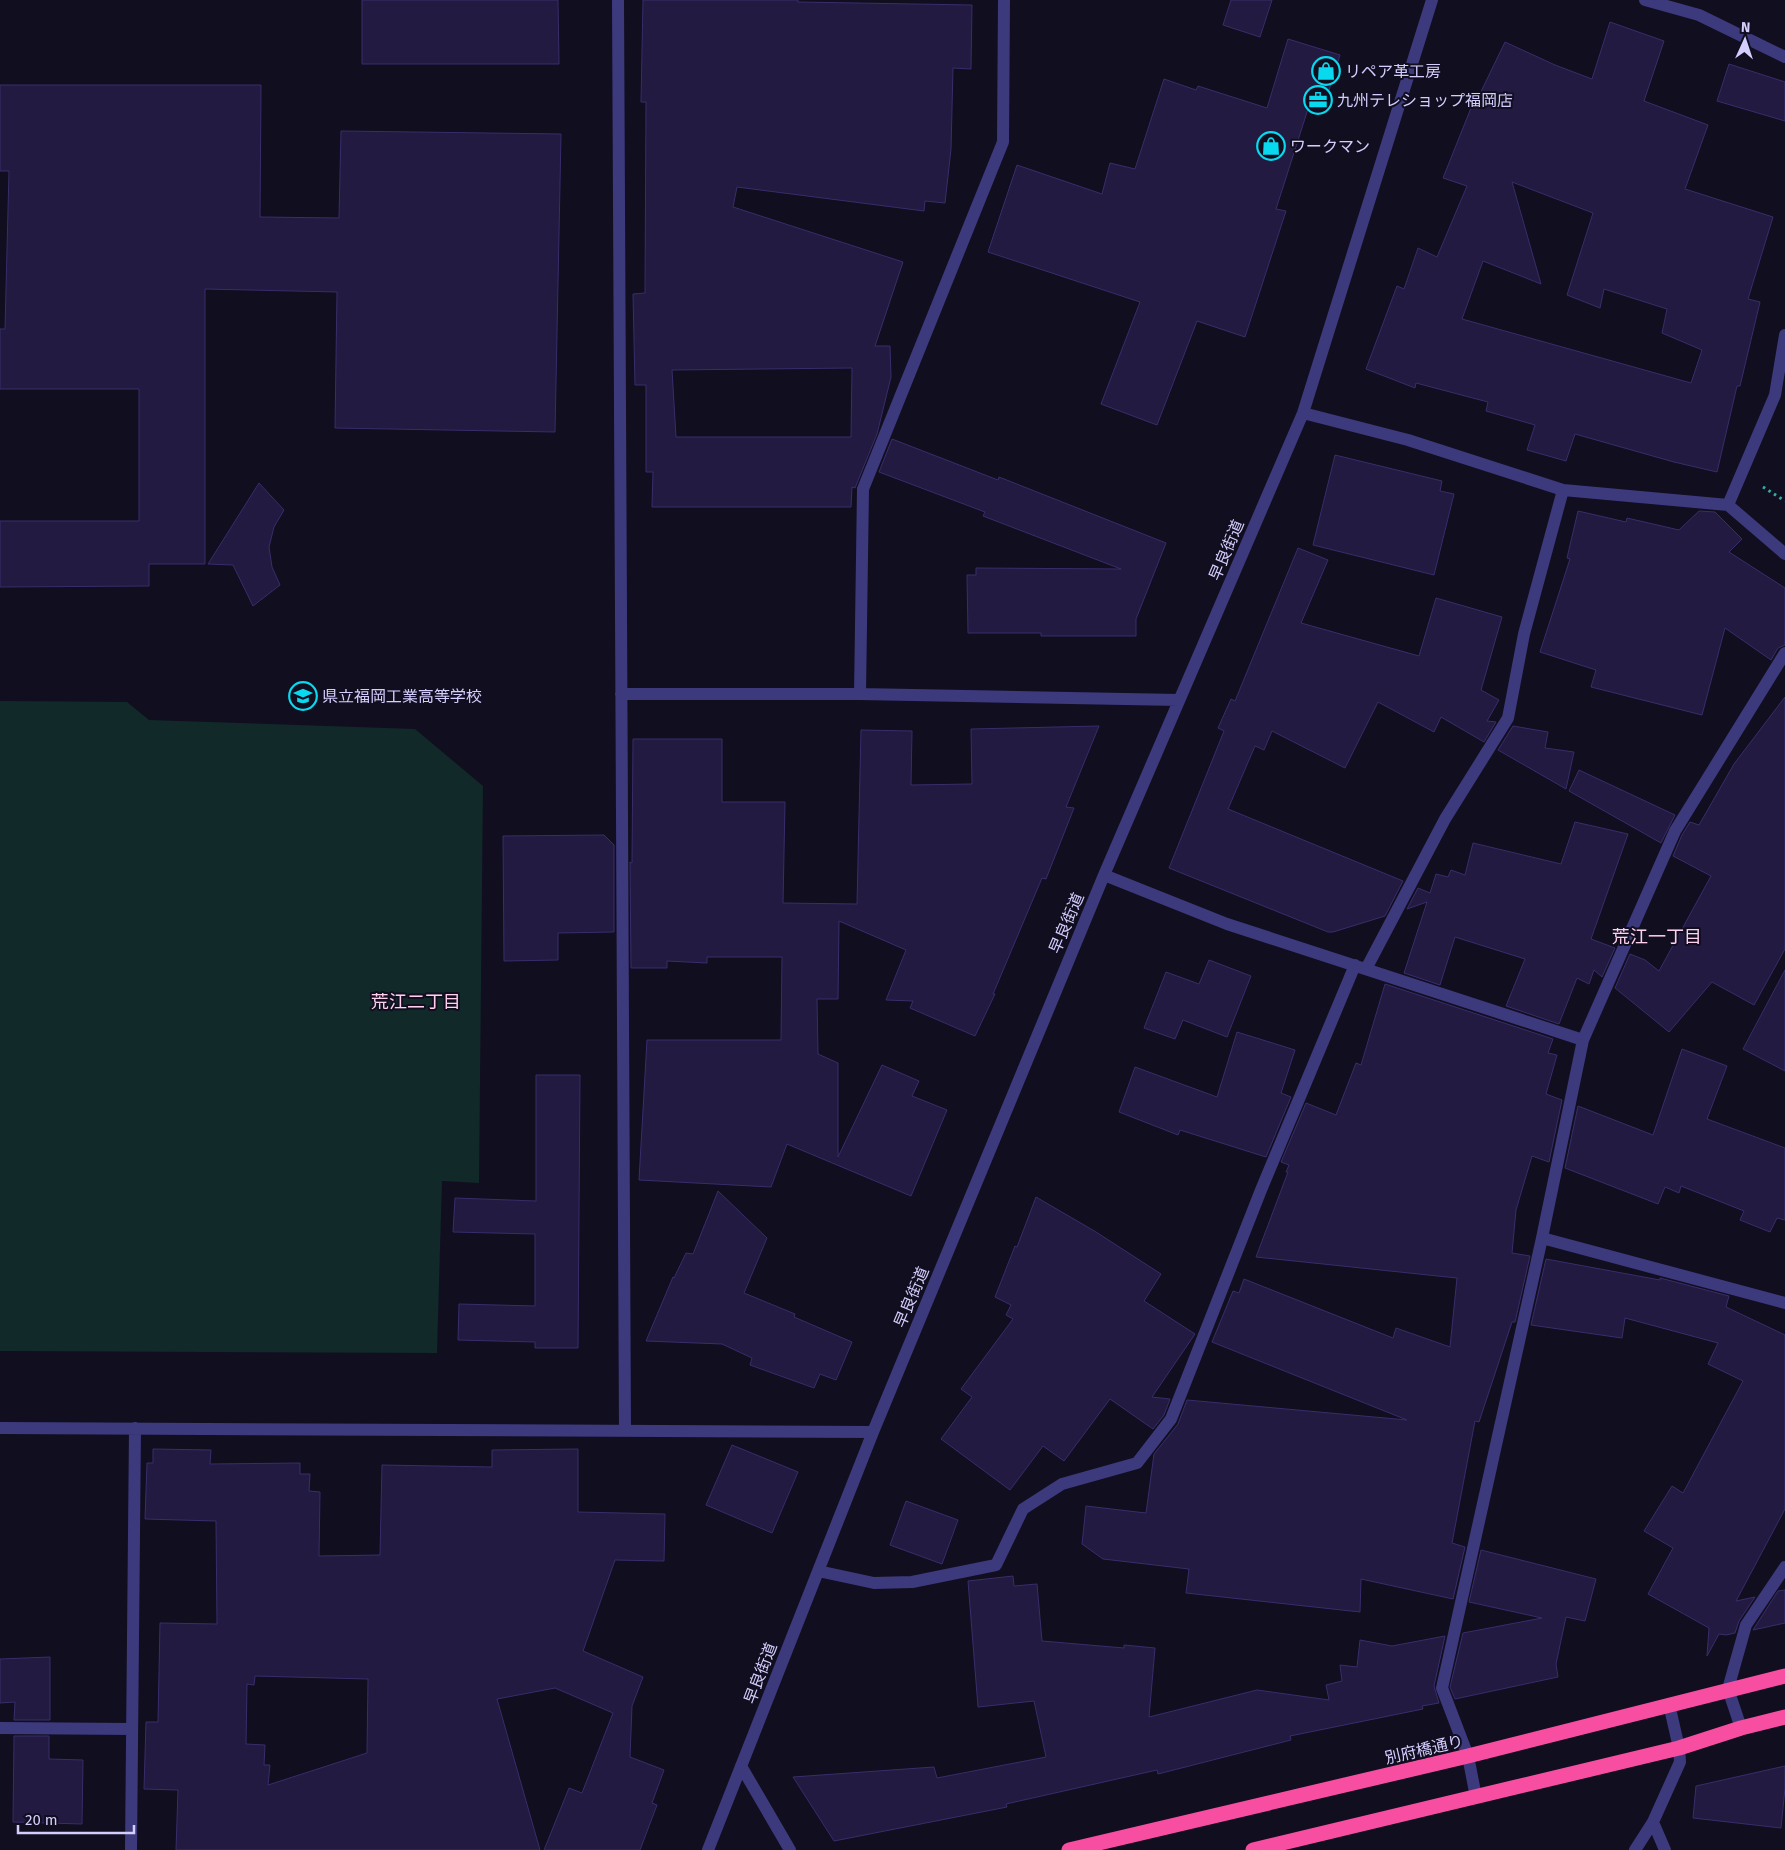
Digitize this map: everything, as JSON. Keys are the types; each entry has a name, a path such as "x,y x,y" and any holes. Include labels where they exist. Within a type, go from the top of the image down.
{"highway":[{"name":"別府橋通り","path":"1069,1850 1468,1756 1785,1676"},
{"path":"1253,1850 1679,1748 1741,1728 1785,1717"}],"street":[{"path":"618,0 625,1431"},
{"path":"860,694 863,489 1004,142 1004,0"},
{"name":"早良街道","path":"708,1850 873,1432 1104,875 1303,413 1432,0"},
{"path":"1645,0 1699,15 1785,57"},
{"path":"1728,505 1774,395 1785,335"},
{"path":"1303,413 1408,440 1563,490 1728,505 1785,554"},
{"path":"818,1571 874,1583 912,1582 996,1565 1023,1509 1062,1484 1137,1463 1171,1419 1261,1190 1360,967 1445,819 1508,718 1524,634 1563,490"},
{"path":"1476,1797 1468,1756 1442,1688 1542,1238 1582,1040 1675,832 1785,653"},
{"path":"621,694 860,694 1179,700"},
{"path":"1104,875 1227,924 1582,1040"},
{"path":"1542,1238 1785,1303"},
{"path":"0,1428 873,1432"},
{"path":"131,1850 135,1428"},
{"path":"1741,1728 1728,1689 1746,1625 1785,1568"},
{"path":"1635,1850 1653,1822 1680,1762 1679,1748 1668,1704"},
{"path":"0,1728 132,1729"},
{"path":"741,1766 790,1850"},
{"path":"1653,1822 1665,1850"}],"path":[{"path":"1758,484 1785,501"}],"green space":[{"path":"0,701 127,702 149,720 415,729 483,786 479,1183 442,1181 437,1353 0,1351"}],"building":[{"path":"362,0 558,0 559,64 362,64"},
{"path":"643,0 798,0 798,2 972,5 971,69 953,68 951,149 945,203 925,201 924,211 737,187 733,207 903,262 875,346 890,346 891,377 877,434 855,488 852,487 851,507 652,507 653,472 646,472 646,385 635,385 633,294 645,293 646,102 641,102","holes":["852,368 851,437 676,437 672,370"]},
{"path":"1231,0 1272,0 1260,37 1223,25"},
{"path":"1610,22 1664,41 1644,101 1708,125 1685,189 1773,217 1748,299 1760,302 1740,386 1737,386 1717,472 1575,434 1566,461 1527,450 1535,425 1486,411 1488,402 1416,383 1415,388 1366,369 1397,286 1404,289 1418,248 1437,257 1467,186 1443,178 1473,103 1475,104 1505,42 1555,65 1592,79","holes":["1512,182 1593,213 1567,295 1600,308 1604,289 1667,309 1662,333 1702,350 1691,383 1462,319 1483,261 1541,284"]},
{"path":"1288,39 1340,55 1322,113 1308,109 1276,209 1286,211 1245,337 1197,321 1157,425 1101,404 1140,302 988,252 1017,165 1102,194 1110,163 1135,169 1164,79 1196,90 1198,86 1267,108"},
{"path":"1729,64 1785,82 1785,121 1717,101"},
{"path":"0,85 261,85 260,217 339,218 341,131 561,134 555,432 335,428 337,292 205,289 205,564 149,564 149,586 0,587 0,521 139,521 139,389 0,389 0,329 5,329 9,171 0,171"},
{"path":"892,439 998,480 999,477 1166,543 1136,619 1136,636 1041,636 1041,633 968,633 967,575 976,575 976,568 1121,569 983,516 985,512 879,472"},
{"path":"1335,455 1442,481 1440,491 1454,494 1434,575 1313,545"},
{"path":"259,483 284,510 274,527 269,547 272,567 280,585 253,606 233,565 208,564"},
{"path":"1578,511 1626,522 1627,518 1679,530 1699,511 1715,512 1742,539 1729,552 1785,588 1785,645 1778,648 1771,660 1725,628 1702,715 1591,687 1596,670 1540,652 1570,559 1567,558"},
{"path":"1298,548 1328,560 1301,623 1419,656 1436,598 1502,617 1481,690 1499,700 1487,721 1496,722 1484,742 1441,717 1434,732 1378,702 1345,768 1272,731 1264,750 1255,746 1228,809 1403,881 1385,916 1333,932 1328,932 1169,868 1224,731 1218,728 1231,699 1235,701"},
{"path":"1785,697 1785,949 1754,1005 1712,982 1669,1032 1615,988 1630,954 1645,960 1659,971 1711,876 1673,856 1682,835 1690,822 1699,825 1734,764"},
{"path":"1099,726 1066,807 1074,808 1046,879 1042,878 993,994 995,994 975,1036 910,1008 913,1001 886,1000 906,950 839,921 838,999 817,999 818,1054 838,1063 838,1157 882,1065 919,1081 912,1096 947,1110 911,1196 787,1144 771,1187 639,1180 647,1040 781,1040 782,957 707,957 707,963 667,961 667,968 631,968 630,862 632,863 633,739 722,739 722,802 785,802 783,903 857,904 861,730 912,731 911,785 972,784 971,729"},
{"path":"1513,726 1548,732 1545,748 1574,752 1566,789 1498,750"},
{"path":"1579,770 1675,815 1661,843 1569,791"},
{"path":"1575,822 1628,834 1591,939 1615,948 1602,977 1594,970 1589,984 1577,978 1559,1024 1506,1006 1525,959 1455,937 1440,985 1404,973 1427,902 1407,909 1418,888 1430,893 1436,874 1448,877 1451,870 1465,875 1473,843 1561,864"},
{"path":"604,835 614,845 614,932 558,933 558,960 504,961 503,836"},
{"path":"1209,960 1251,976 1227,1037 1183,1020 1175,1039 1144,1028 1166,972 1199,984"},
{"path":"1785,970 1785,1071 1743,1049"},
{"path":"1385,984 1553,1039 1548,1053 1557,1055 1546,1094 1562,1100 1549,1162 1532,1156 1516,1210 1512,1253 1530,1256 1515,1322 1512,1322 1479,1422 1475,1421 1452,1543 1465,1547 1453,1599 1361,1579 1360,1612 1186,1593 1189,1569 1103,1559 1082,1544 1086,1506 1146,1513 1154,1454 1178,1424 1187,1400 1407,1420 1212,1342 1233,1291 1239,1293 1244,1279 1393,1338 1396,1328 1450,1347 1457,1278 1256,1257 1288,1172 1286,1172 1289,1165 1281,1162 1306,1103 1336,1115 1356,1063 1361,1065"},
{"path":"1237,1032 1295,1050 1281,1093 1291,1097 1266,1157 1180,1130 1178,1135 1119,1112 1135,1067 1217,1097"},
{"path":"1682,1049 1727,1066 1707,1119 1785,1148 1785,1220 1777,1218 1770,1232 1740,1220 1744,1211 1681,1186 1679,1193 1665,1187 1658,1204 1565,1168 1578,1106 1653,1135"},
{"path":"536,1075 580,1075 578,1348 535,1348 535,1342 458,1340 459,1304 535,1306 535,1234 453,1232 455,1198 536,1201"},
{"path":"718,1191 767,1238 744,1293 795,1314 794,1317 852,1342 836,1380 820,1374 814,1388 750,1365 752,1358 722,1344 646,1341 673,1277 686,1253 693,1254"},
{"path":"1036,1197 1096,1232 1161,1274 1144,1301 1195,1334 1152,1397 1170,1399 1164,1415 1153,1429 1110,1399 1064,1461 1043,1446 1010,1490 941,1439 972,1397 961,1389 1013,1319 1006,1315 1011,1305 995,1297"},
{"path":"1546,1259 1660,1280 1660,1278 1729,1296 1726,1307 1785,1335 1785,1509 1736,1601 1755,1597 1739,1621 1735,1633 1719,1634 1707,1656 1709,1628 1648,1594 1673,1548 1644,1531 1672,1486 1683,1493 1743,1381 1708,1364 1718,1343 1625,1318 1622,1338 1531,1325"},
{"path":"732,1445 798,1472 772,1533 706,1505"},
{"path":"153,1449 211,1450 210,1464 300,1463 300,1474 310,1474 309,1491 320,1492 319,1556 380,1555 382,1465 492,1467 492,1450 578,1449 578,1512 665,1514 664,1561 615,1560 583,1651 643,1677 632,1706 630,1757 664,1770 652,1803 657,1805 640,1850 544,1850 569,1788 582,1793 613,1713 555,1688 497,1699 540,1850 176,1850 178,1790 144,1789 146,1722 158,1722 160,1623 217,1624 216,1521 145,1519 147,1463 153,1463","holes":["255,1676 368,1679 367,1753 268,1785 270,1765 264,1765 265,1745 246,1744 247,1684 254,1685"]},
{"path":"906,1501 958,1520 942,1564 890,1545"},
{"path":"1481,1550 1596,1579 1585,1621 1566,1617 1556,1664 1558,1677 1455,1699 1450,1687 1463,1633 1542,1618 1469,1602"},
{"path":"1013,1576 1014,1586 1037,1584 1042,1641 1124,1648 1124,1645 1155,1648 1149,1717 1257,1690 1329,1700 1326,1685 1342,1681 1340,1665 1357,1667 1360,1640 1392,1646 1445,1636 1434,1686 1439,1703 1422,1706 1423,1709 1290,1736 1291,1740 1158,1774 1157,1770 1006,1804 1007,1807 834,1841 793,1777 934,1767 937,1778 1046,1757 1034,1701 978,1707 968,1581"},
{"path":"1785,1590 1785,1623 1753,1630 1778,1591"},
{"path":"50,1657 50,1720 14,1720 15,1702 0,1703 0,1659"},
{"path":"14,1736 49,1736 49,1759 83,1760 82,1824 13,1822"},
{"path":"1785,1766 1781,1828 1693,1818 1696,1786"}],"place":[{"name":"リペア革工房","path":"1326,71"},
{"name":"九州テレショップ福岡店","path":"1318,100"},
{"name":"ワークマン","path":"1271,146"},
{"name":"県立福岡工業高等学校","path":"303,696"}],"district":[{"name":"荒江一丁目","path":"1657,937"},
{"name":"荒江二丁目","path":"416,1002"}]}
